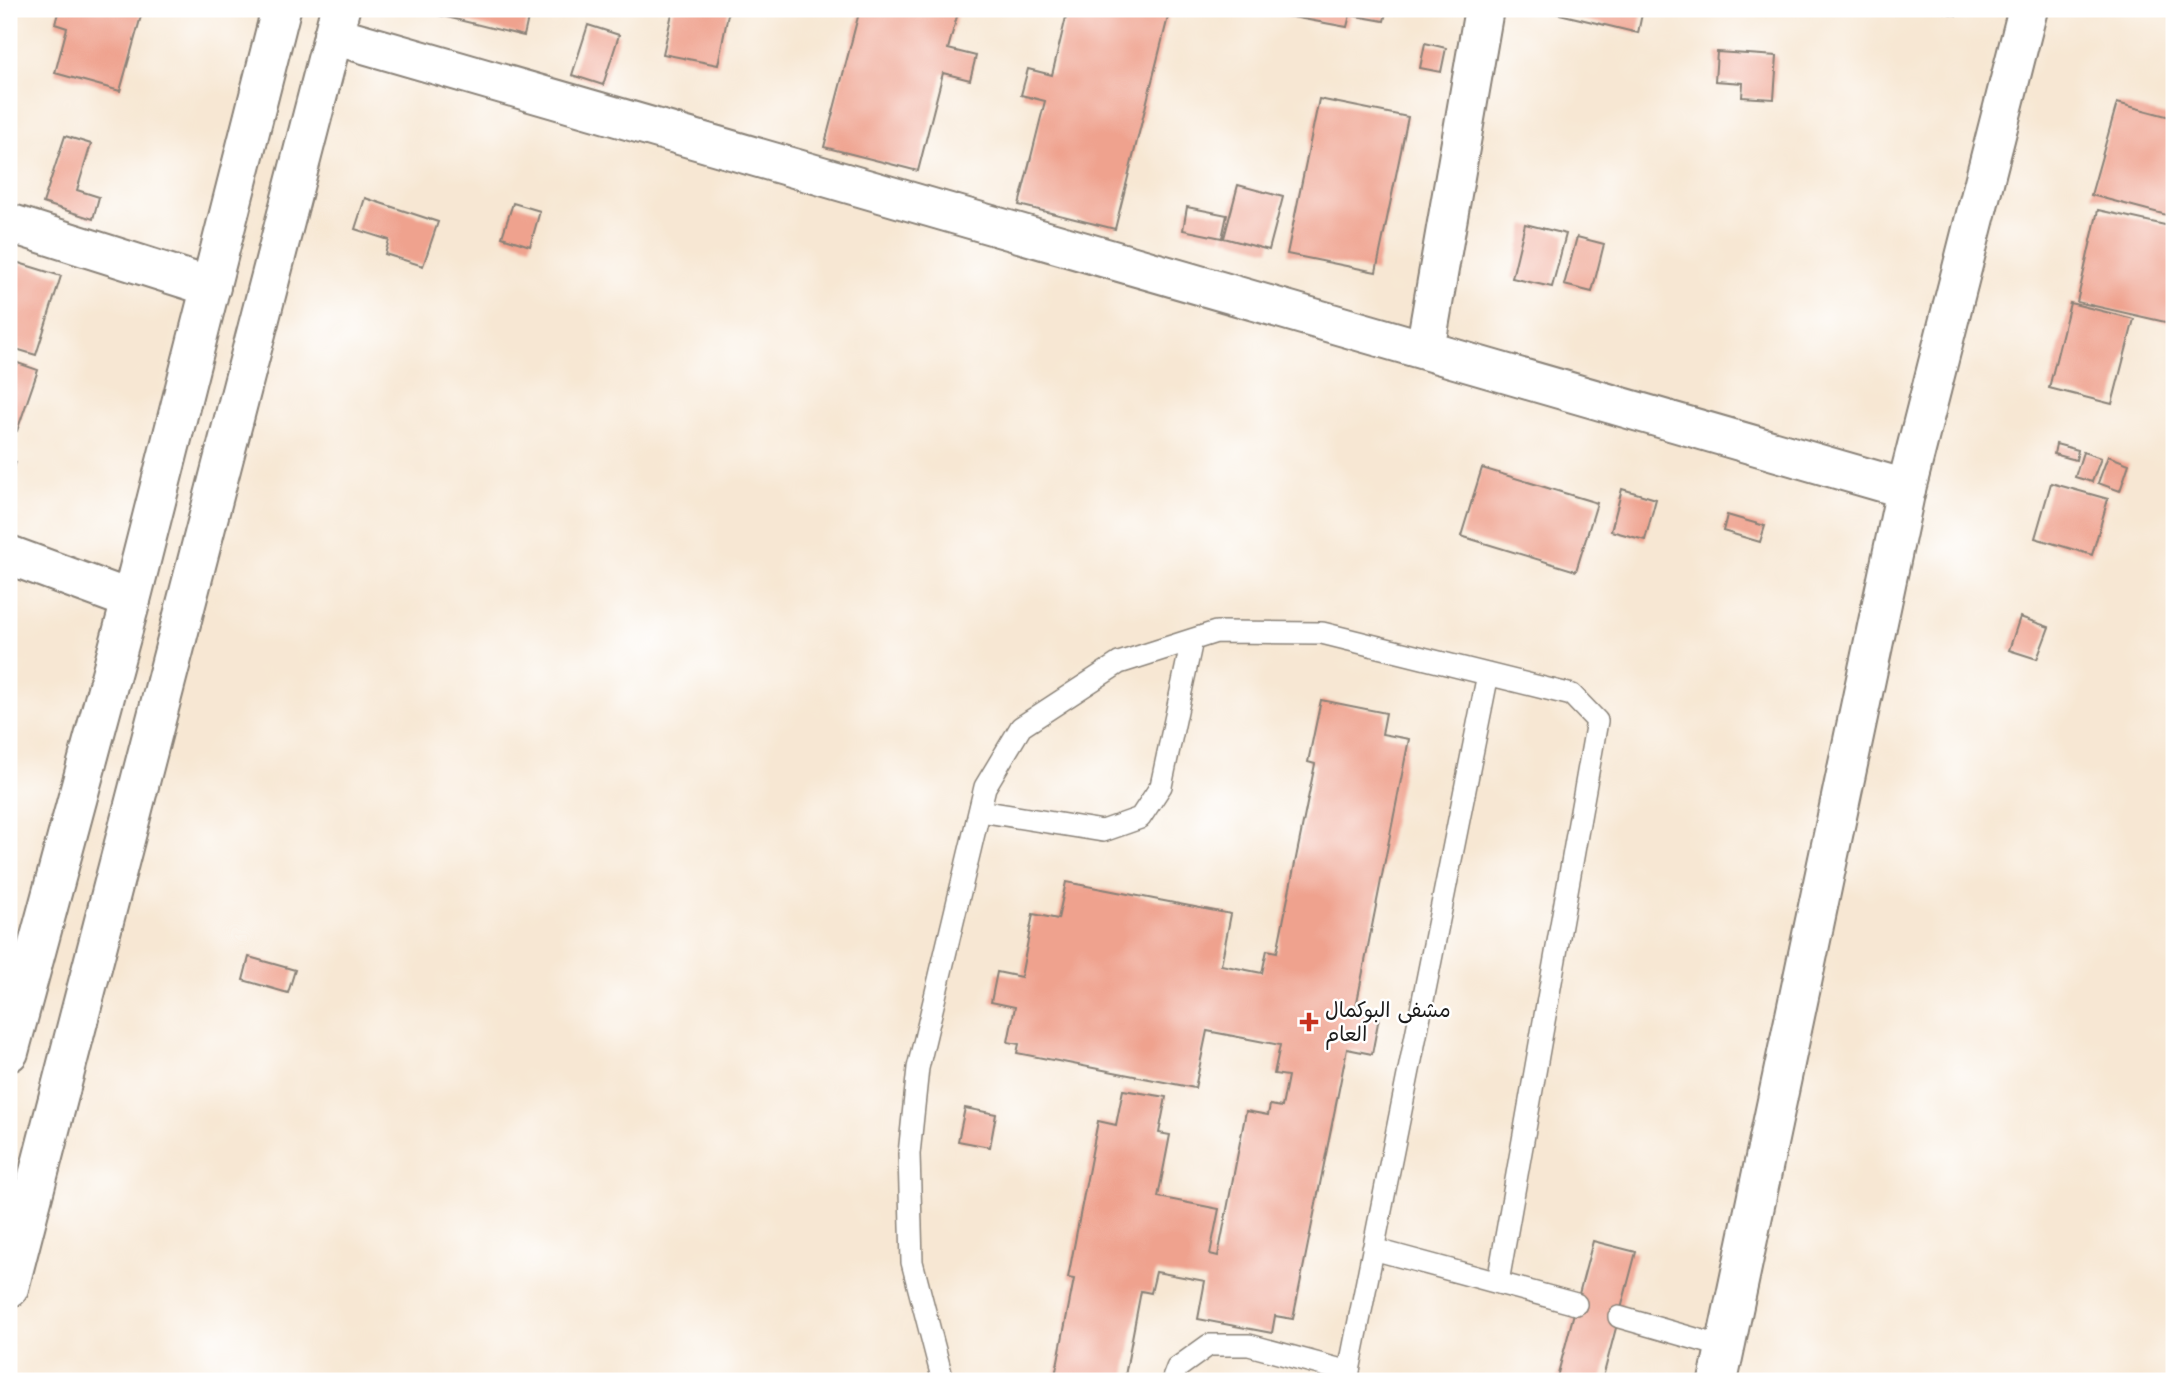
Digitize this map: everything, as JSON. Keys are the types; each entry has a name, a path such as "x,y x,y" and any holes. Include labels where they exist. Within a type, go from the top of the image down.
{"street":[{"path":"9,1052 131,600 281,9"},
{"path":"1425,349 1485,9"},
{"path":"1721,1364 1906,489 2028,9"},
{"path":"9,1288 337,22 1425,349 1906,489"},
{"path":"9,223 211,287"},
{"path":"9,555 131,600"}],"lane":[{"path":"943,1381 912,1262 909,1154 918,1068 985,787 1021,727 1119,663 1216,632 1322,633 1572,695 1597,722 1498,1282"},
{"path":"980,811 1103,831 1140,818 1161,786 1192,640"},
{"path":"1172,1381 1177,1368 1209,1345 1249,1345 1348,1376 1488,674"},
{"path":"1373,1250 1576,1304"},
{"path":"1619,1317 1721,1364"}],"building":[{"path":"59,9 143,9 120,91 55,73 67,28 55,24"},
{"path":"414,9 530,9 524,36"},
{"path":"673,9 729,9 718,65 663,54"},
{"path":"860,9 959,9 948,49 976,56 970,80 943,73 918,171 824,147"},
{"path":"1068,9 1170,9 1115,229 1019,205 1045,101 1021,95 1028,69 1052,75"},
{"path":"1249,9 1387,9 1384,21 1350,15 1347,27"},
{"path":"1539,9 1643,9 1638,33"},
{"path":"1932,9 1957,9 1956,15"},
{"path":"588,25 619,35 603,85 572,75"},
{"path":"1425,43 1446,48 1441,72 1420,68"},
{"path":"1717,52 1777,56 1774,99 1742,97 1743,83 1715,81"},
{"path":"1319,99 1408,117 1376,272 1287,254"},
{"path":"2117,103 2174,118 2174,217 2091,195"},
{"path":"65,136 91,144 77,190 99,197 93,219 43,203"},
{"path":"1238,185 1283,197 1269,250 1224,238"},
{"path":"365,198 438,222 423,266 385,254 389,240 355,229"},
{"path":"513,203 540,211 530,246 502,237"},
{"path":"1187,207 1227,215 1222,238 1183,230"},
{"path":"2098,210 2174,227 2174,324 2077,302"},
{"path":"1525,224 1566,234 1552,287 1512,278"},
{"path":"1577,237 1604,244 1592,292 1564,285"},
{"path":"9,260 61,276 36,355 9,347"},
{"path":"2070,303 2134,319 2112,404 2049,388"},
{"path":"9,360 38,370 17,431 9,428"},
{"path":"2056,444 2078,450 2076,460 2054,454"},
{"path":"2083,452 2101,458 2092,482 2075,477"},
{"path":"2108,456 2129,464 2120,491 2098,483"},
{"path":"9,460 16,462 9,482"},
{"path":"1482,468 1597,503 1576,571 1461,536"},
{"path":"2051,483 2108,499 2092,555 2035,538"},
{"path":"1622,489 1656,499 1645,540 1611,531"},
{"path":"1727,515 1765,526 1760,542 1723,531"},
{"path":"2020,617 2049,627 2037,659 2009,650"},
{"path":"1321,700 1386,713 1382,734 1409,739 1356,1007 1380,1012 1372,1054 1347,1049 1293,1319 1275,1316 1272,1333 1198,1319 1205,1281 1156,1272 1151,1293 1141,1291 1124,1381 1054,1381 1074,1279 1068,1278 1098,1121 1116,1125 1123,1090 1166,1097 1159,1133 1170,1135 1158,1197 1219,1209 1210,1254 1218,1256 1246,1111 1268,1115 1270,1105 1282,1107 1288,1076 1274,1074 1280,1045 1207,1031 1195,1088 1017,1053 1019,1044 1008,1042 1015,1007 991,1002 997,972 1021,977 1033,914 1058,919 1066,882 1231,914 1221,965 1262,973 1267,950 1277,952 1315,764 1308,762"},
{"path":"249,957 295,970 288,993 243,980"},
{"path":"965,1108 996,1114 990,1147 958,1141"},
{"path":"1593,1241 1636,1252 1602,1381 1556,1381"}],"place":[{"name":"مشفى البوكمال العام","path":"1309,1022"}]}
